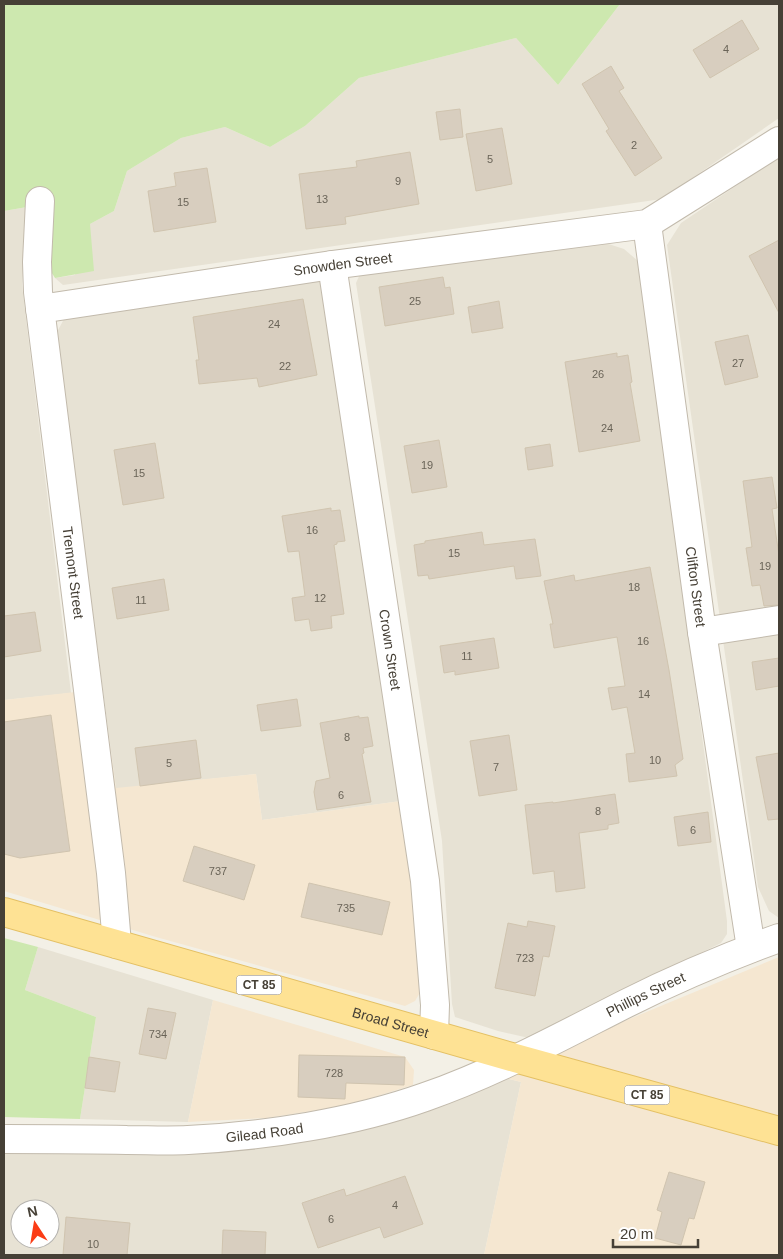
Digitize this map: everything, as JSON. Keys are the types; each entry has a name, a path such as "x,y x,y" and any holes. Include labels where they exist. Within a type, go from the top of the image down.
{"main road":[{"name":"Broad Street","path":"4,912 515,1058 779,1131"}],"street":[{"path":"647,224 779,141"},
{"name":"Tremont Street","path":"40,201 37,262 40,310 109,857 117,944"},
{"name":"Snowden Street","path":"40,310 332,265 647,224"},
{"name":"Clifton Street","path":"647,224 702,632 751,948"},
{"name":"Crown Street","path":"332,265 424,881 435,1005 434,1035"},
{"path":"702,632 779,620"},
{"name":"Phillips Street","path":"515,1058 686,976 779,938"},
{"name":"Gilead Road","path":"4,1139 188,1140 322,1125 352,1119 424,1098 478,1076 515,1058"}],"shaded area":[{"path":"620,4 779,4 779,118 662,199 63,285 55,278 75,275 90,224 114,211 127,171 181,138 225,127 270,147 305,126 359,78 516,38 558,85"},
{"path":"779,157 779,918 769,911 758,887 667,245 681,223"},
{"path":"27,207 22,285 71,693 4,700 4,211"},
{"path":"599,241 624,249 638,261 727,921 727,934 721,943 529,1038 498,1031 455,1017 452,1004 442,841 356,283 360,274"},
{"path":"322,280 401,801 262,820 256,774 116,789 56,334 64,319 76,312"},
{"path":"102,689 116,788 256,774 262,820 401,801 409,851 421,991 415,1001 405,1006 156,937 4,891 4,700"},
{"path":"38,947 213,1000 188,1122 80,1119 96,1017 25,990"},
{"path":"779,957 779,1255 484,1255 521,1082 505,1078 627,1020"},
{"path":"213,1000 405,1057 414,1070 413,1085 345,1106 266,1118 188,1122"},
{"path":"505,1078 521,1082 484,1255 4,1255 4,1152 222,1152 335,1137 456,1098"}],"green space":[{"path":"4,4 620,4 558,85 516,38 359,78 305,126 270,147 225,127 181,138 127,171 114,211 90,224 94,271 55,278 50,270 27,207 4,211"},
{"path":"4,938 38,947 25,990 96,1017 80,1119 4,1117"}],"building":[{"path":"742,20 759,49 710,78 693,50"},
{"path":"611,66 624,88 619,91 662,158 635,176 606,131 609,129 582,84"},
{"path":"460,109 463,137 440,140 436,112"},
{"path":"502,128 512,184 476,191 466,134"},
{"path":"410,152 419,204 345,217 346,224 306,229 299,174 357,167 356,161"},
{"path":"207,168 216,222 154,232 148,191 176,186 174,173"},
{"path":"779,240 779,313 749,256"},
{"path":"443,277 445,288 450,287 454,314 385,326 379,287"},
{"path":"303,299 317,375 259,387 257,378 199,384 196,360 199,360 193,317"},
{"path":"499,301 503,328 472,333 468,307"},
{"path":"748,335 758,377 725,385 715,342"},
{"path":"617,353 617,357 628,355 632,382 630,383 640,441 579,452 565,362"},
{"path":"439,440 447,487 412,493 404,446"},
{"path":"155,443 164,498 123,505 114,450"},
{"path":"550,444 553,466 528,470 525,448"},
{"path":"772,477 777,508 772,509 779,555 779,605 764,606 760,585 752,586 746,548 752,547 743,481"},
{"path":"331,508 331,511 340,510 345,541 337,542 334,545 344,614 331,616 332,628 311,631 309,619 295,621 292,598 305,596 299,551 288,552 282,516"},
{"path":"482,532 484,545 535,539 541,576 516,579 514,566 429,579 428,575 418,576 414,545 425,543 425,541"},
{"path":"650,567 683,759 675,765 677,776 629,782 626,754 635,753 627,707 612,710 608,688 625,686 617,637 554,648 550,624 553,624 544,581 574,575 575,581"},
{"path":"164,579 169,610 117,619 112,588"},
{"path":"35,612 41,651 4,657 4,616"},
{"path":"494,638 499,668 455,675 455,671 444,673 440,646"},
{"path":"779,658 779,686 756,690 752,662"},
{"path":"297,699 301,726 261,731 257,705"},
{"path":"51,715 70,851 20,858 4,854 4,722"},
{"path":"359,716 359,718 368,717 373,746 363,748 364,753 362,754 371,802 317,810 314,792 316,781 330,778 320,723"},
{"path":"509,735 517,790 479,796 470,741"},
{"path":"196,740 201,778 140,786 135,748"},
{"path":"779,753 779,819 768,820 756,757"},
{"path":"615,794 619,823 608,825 608,829 579,833 585,888 556,892 554,871 533,874 525,805"},
{"path":"708,812 711,842 678,846 674,817"},
{"path":"194,846 255,865 244,900 183,881"},
{"path":"309,883 390,902 382,935 301,917"},
{"path":"528,921 555,926 549,957 543,956 535,996 495,988 508,923 527,927"},
{"path":"148,1008 176,1013 166,1059 139,1054"},
{"path":"299,1055 405,1057 404,1085 346,1083 345,1099 298,1097"},
{"path":"89,1057 120,1062 115,1092 85,1088"},
{"path":"669,1172 705,1182 694,1219 689,1218 681,1245 655,1238 662,1212 657,1210"},
{"path":"405,1176 423,1224 384,1238 380,1227 318,1248 302,1203 344,1189 346,1196"},
{"path":"66,1217 130,1223 127,1255 63,1255"},
{"path":"223,1230 266,1232 265,1255 222,1255"}]}
